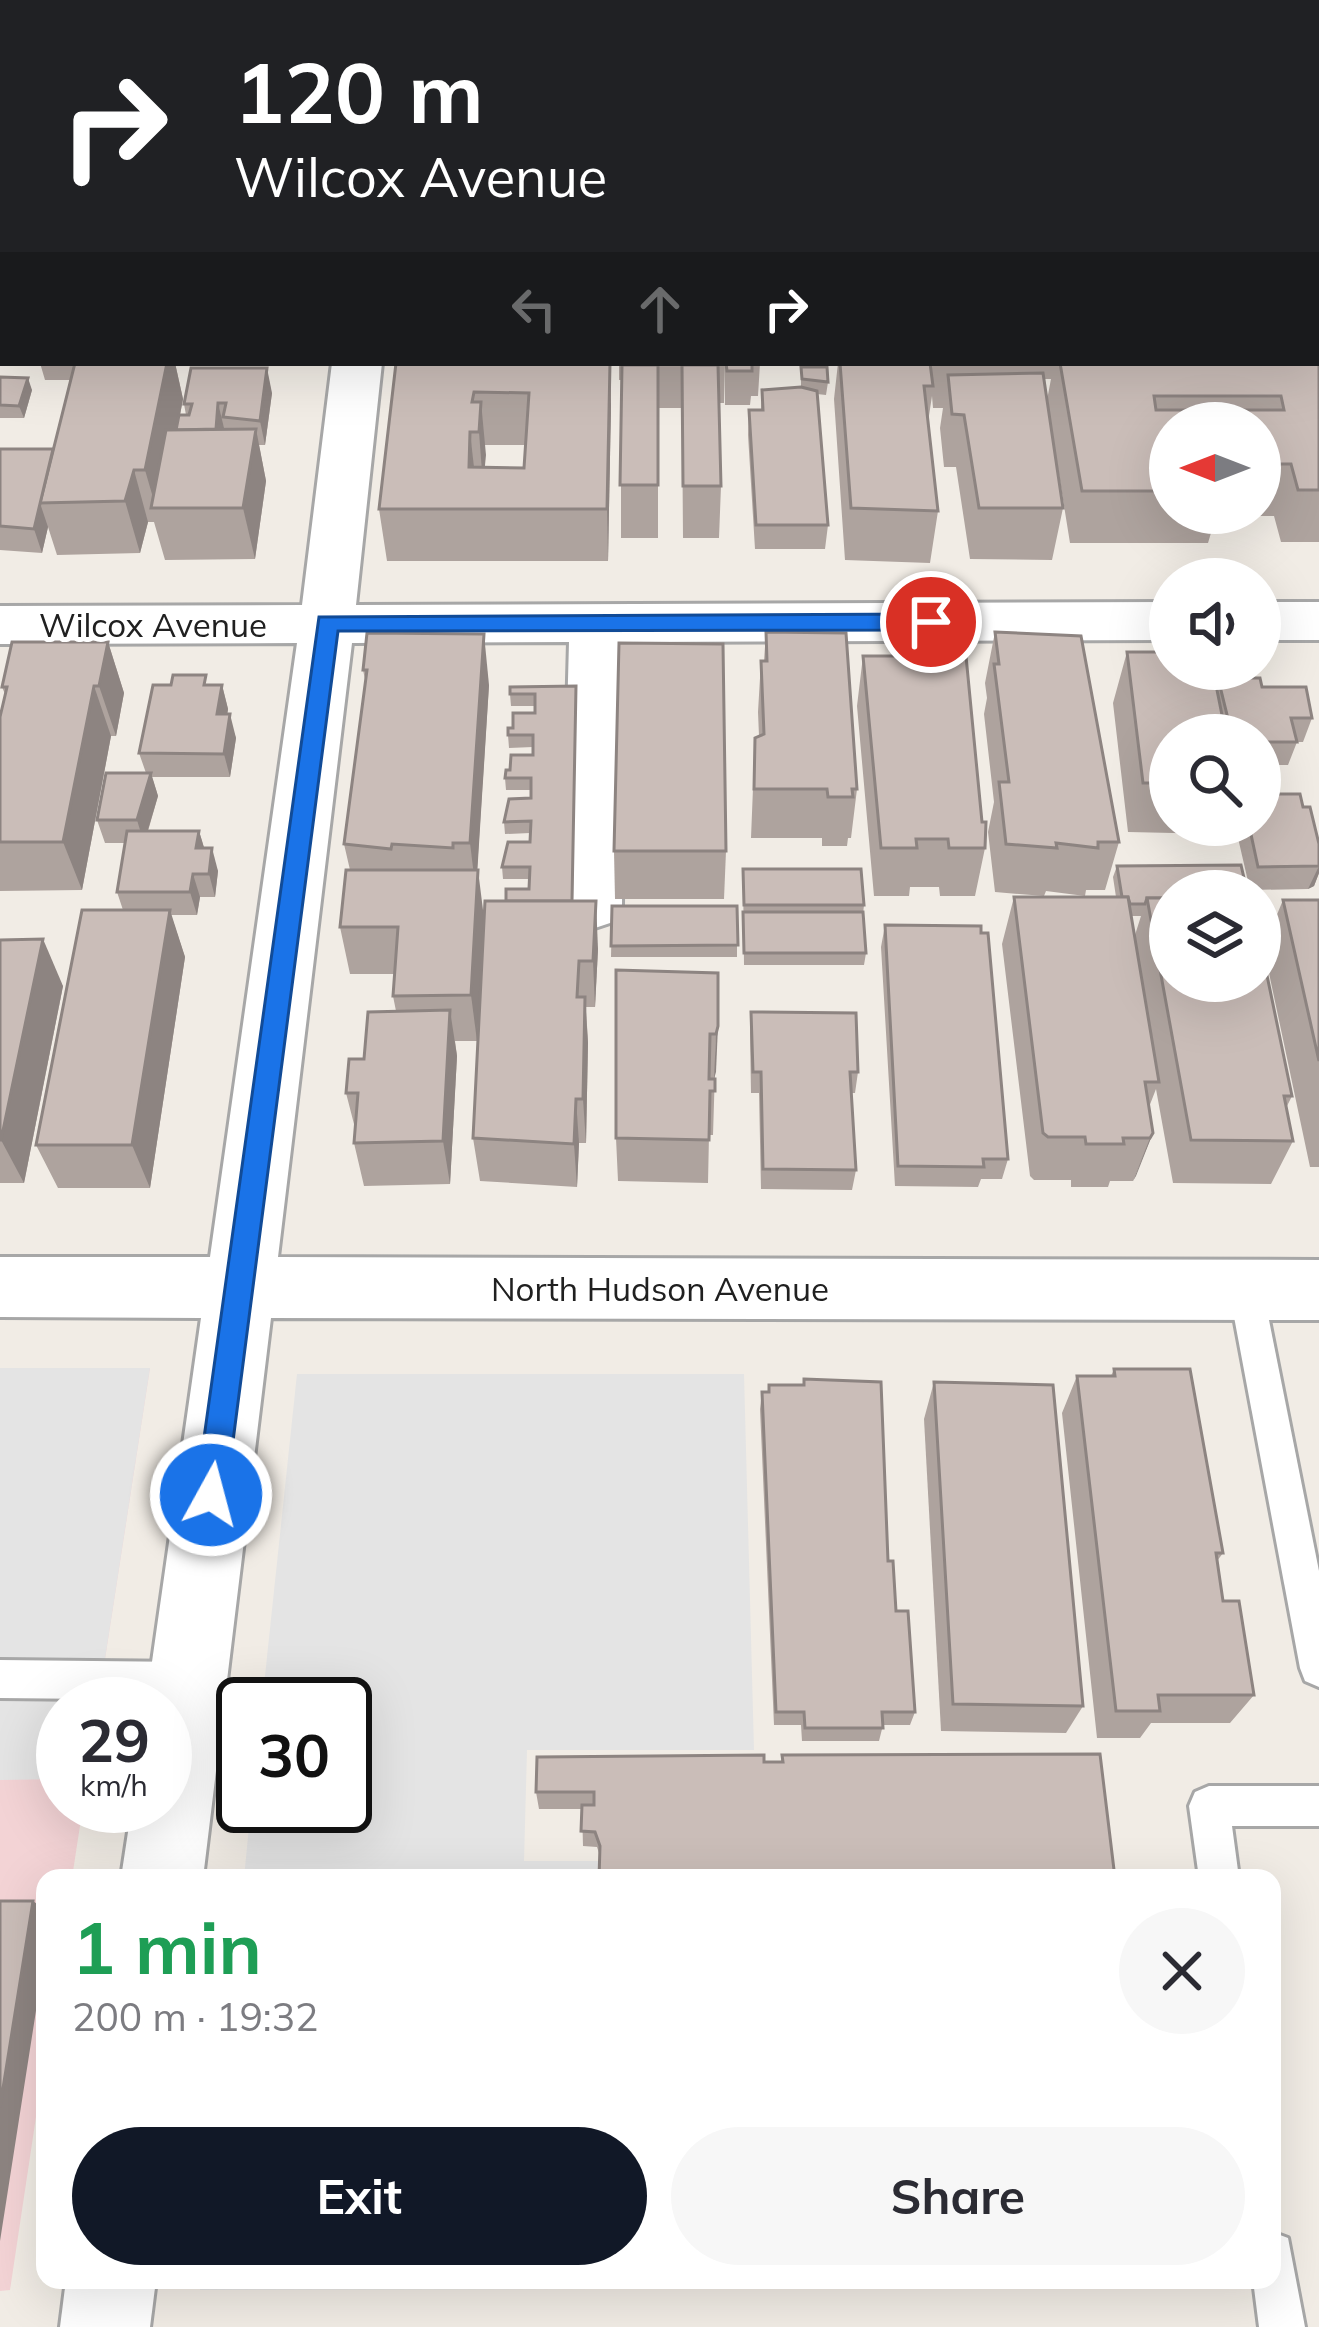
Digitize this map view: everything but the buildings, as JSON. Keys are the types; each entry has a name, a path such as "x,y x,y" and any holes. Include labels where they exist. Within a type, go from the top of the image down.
{"street":[{"path":"188,1677 357,366"},
{"path":"1281,621 1319,620"},
{"name":"Wilcox Avenue","path":"19,633 327,623 1149,621"},
{"path":"592,904 597,623"},
{"name":"North Hudson Avenue","path":"0,1287 1319,1290"},
{"path":"163,1869 168,1833"},
{"path":"105,2327 110,2289"}],"lane":[{"path":"1246,1290 1319,1668"},
{"path":"0,1679 36,1679"},
{"path":"1218,1869 1209,1806 1319,1806"},
{"path":"1277,2289 1282,2327"}],"shaded area":[{"path":"0,1368 150,1368 102,1677 36,1677 36,1833 79,1833 73,1869 36,1869 36,2117 10,2290 0,2291"},
{"path":"0,1368 150,1368 102,1677 36,1677 36,1779 0,1780"},
{"path":"297,1374 744,1374 754,1750 527,1750 524,1861 602,1861 602,1869 245,1869 248,1833 372,1833 372,1677 265,1677"},
{"path":"200,2289 596,2289 200,2290"}],"route":[{"path":"211,1495 327,623 931,622"}]}
